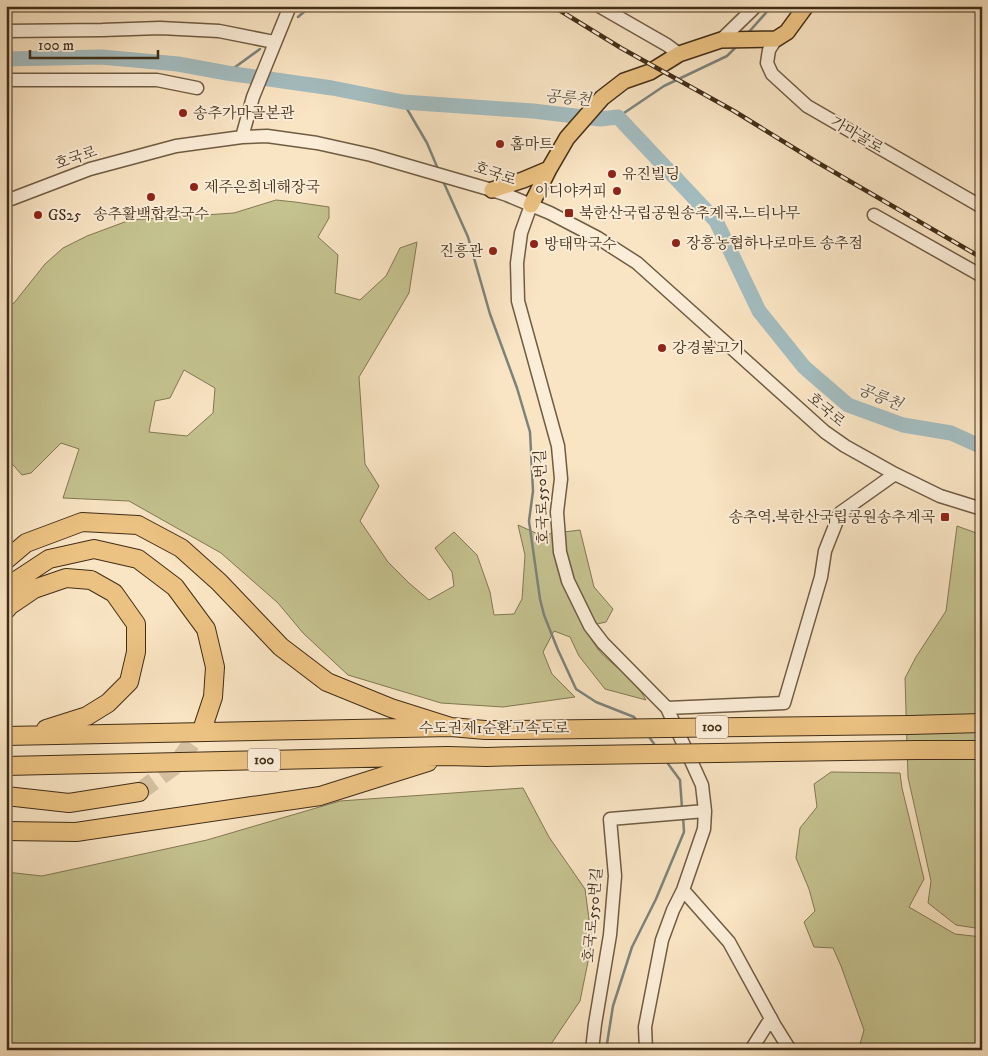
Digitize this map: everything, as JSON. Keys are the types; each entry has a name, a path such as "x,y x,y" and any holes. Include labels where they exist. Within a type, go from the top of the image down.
{"highway":[{"path":"6,560 26,543 82,522 138,525 181,548 219,582 281,647 327,682 391,708 451,727"},
{"path":"6,588 49,559 94,549 138,559 176,587 206,629 215,667 214,697 204,727"},
{"path":"6,610 34,589 66,578 91,580 114,593 136,624 136,652 129,682 108,703 87,716 27,735"},
{"name":"수도권제1순환고속도로","path":"6,736 451,727 515,730 982,723"},
{"name":"수도권제1순환고속도로","path":"6,766 447,756 982,750"},
{"path":"6,831 76,832 320,796 447,756"},
{"path":"6,796 69,803 139,792"}],"main road":[{"name":"가마골로","path":"772,39 787,32 806,6"},
{"path":"531,205 567,138 602,98 624,81 650,72 679,54 721,40 772,39"},
{"path":"492,190 549,169"}],"street":[{"path":"242,137 253,97 290,6"},
{"path":"599,6 667,45 679,54"},
{"path":"721,40 756,6"},
{"path":"6,31 160,28 219,31 274,42"},
{"name":"가마골로","path":"772,39 767,63 772,74 807,106 982,207"},
{"path":"6,80 156,80 197,88"},
{"name":"호국로","path":"6,201 90,169 176,146 242,137 267,136 316,143 371,155 455,178 531,205 598,238 637,263 825,432 845,446 940,496 982,509"},
{"name":"호국로550번길","path":"531,205 521,233 517,263 518,301 558,446 561,479 557,512 560,552 568,580 590,626 603,643 667,708 702,785 705,811 704,829 683,890 662,940 645,1027 646,1050"},
{"path":"874,215 982,276"},
{"path":"667,708 784,703 821,577 825,551 840,513 896,474"},
{"name":"호국로550번길","path":"592,1050 610,935 615,876 610,819 705,811"},
{"path":"683,890 729,942 790,1050"},
{"path":"751,1050 771,1018"}],"shaded area":[{"path":"276,200 329,207 329,218 318,237 338,255 335,293 360,300 386,276 400,248 417,242 409,293 359,377 365,464 379,486 360,521 388,562 429,600 454,586 452,572 435,548 454,532 477,555 490,592 494,615 514,614 522,599 525,555 518,525 540,535 580,530 594,587 613,609 606,622 584,627 602,654 631,681 646,700 605,689 579,656 570,637 554,631 543,652 552,674 575,697 503,707 441,703 348,675 303,633 278,603 221,553 129,501 63,498 79,449 61,443 31,473 22,475 6,457 6,307 14,303 45,264 63,248 87,236 130,220 234,213","holes":["184,370 215,388 213,413 187,436 149,432 155,401 170,398"]},
{"path":"957,526 982,535 982,929 956,925 928,903 931,881 908,777 905,678 916,657 946,611"},
{"path":"831,772 900,773 924,879 909,907 955,934 982,937 982,1050 864,1050 860,1044 864,1030 833,948 814,947 804,922 815,911 809,889 796,858 800,828 817,807 814,784"},
{"path":"523,788 549,837 585,889 592,942 580,1001 549,1047 549,1050 6,1050 6,872 42,876 207,840 340,801"}],"waterway":[{"path":"298,17 311,6"},
{"path":"748,33 772,6"},
{"path":"618,117 664,86 727,56 738,45"},
{"path":"227,73 260,49"},
{"name":"공릉천","path":"6,59 101,57 178,64 332,88 403,102 533,111 600,119 618,117 716,221 759,311 804,367 848,405 903,425 951,433 982,447"},
{"path":"403,102 427,143 438,169"},
{"path":"443,181 468,237 490,314 517,388 530,432 533,491 529,521 544,615 576,689 596,702 634,717 638,722"},
{"path":"647,734 657,748"},
{"path":"666,761 680,780 682,808"},
{"path":"606,1050 613,1006 632,947 656,899 684,832 683,816"}],"tunnel":[{"path":"139,792 176,765 203,727"}],"railway":[{"path":"551,6 621,48 734,111 815,161 982,258"}],"place":[{"name":"송추가마골본관","path":"183,113"},
{"name":"홈마트","path":"500,144"},
{"name":"유진빌딩","path":"612,174"},
{"name":"제주은희네해장국","path":"194,187"},
{"name":"이디야커피","path":"617,191"},
{"name":"송추활백합칼국수","path":"151,197"},
{"name":"북한산국립공원송추계곡.느티나무","path":"569,213"},
{"name":"GS25","path":"38,215"},
{"name":"장흥농협하나로마트 송추점","path":"676,243"},
{"name":"방태막국수","path":"534,244"},
{"name":"진흥관","path":"493,251"},
{"name":"강경불고기","path":"662,348"},
{"name":"송추역.북한산국립공원송추계곡","path":"945,517"}]}
